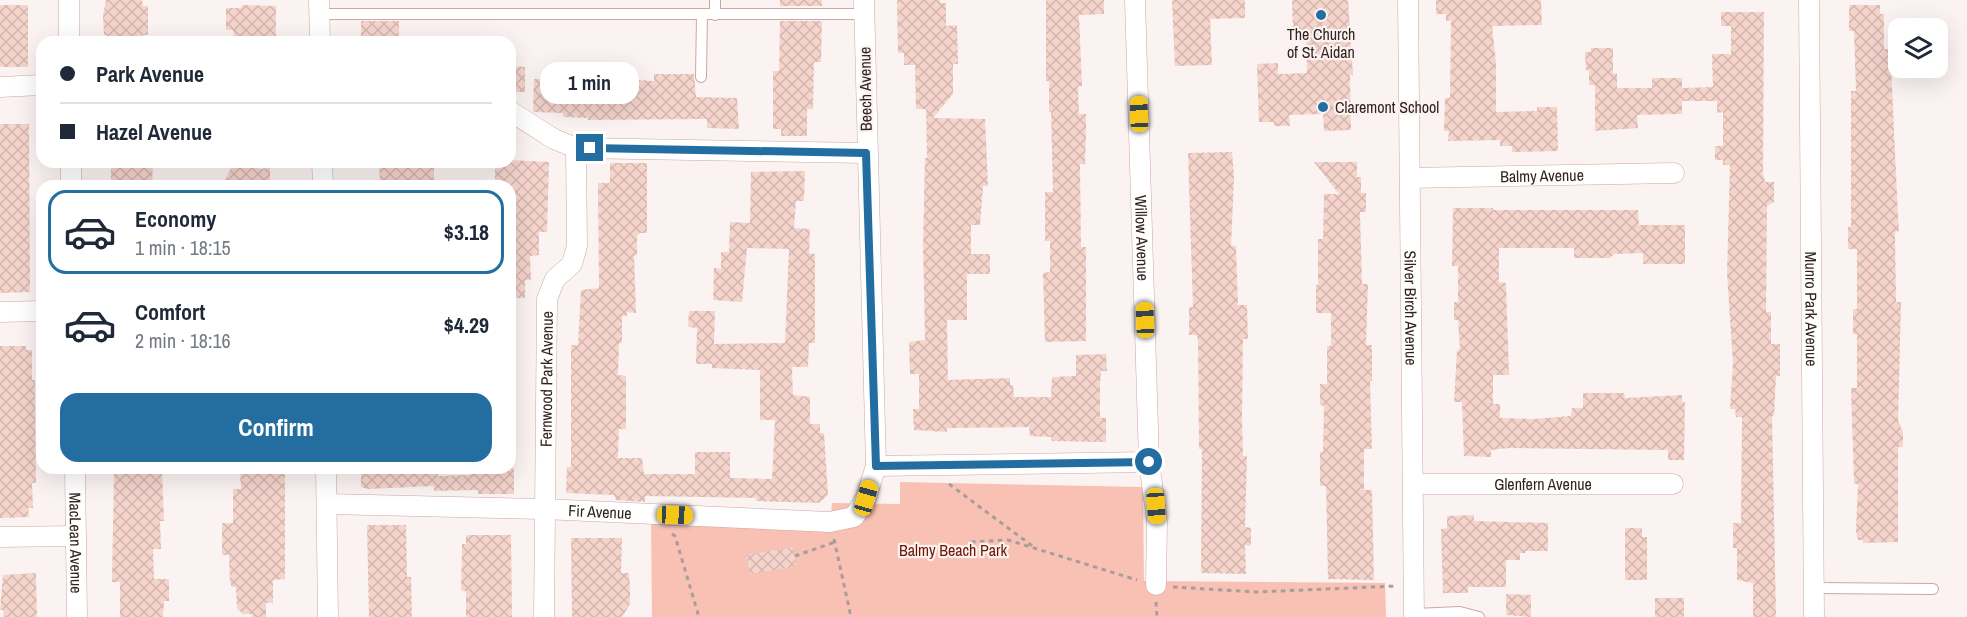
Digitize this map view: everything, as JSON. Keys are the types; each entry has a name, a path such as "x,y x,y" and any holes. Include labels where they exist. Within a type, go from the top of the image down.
{"street":[{"path":"69,0 69,36"},
{"name":"Willow Avenue","path":"1135,0 1149,462 1157,520 1156,585"},
{"name":"Silver Birch Avenue","path":"1408,0 1414,615"},
{"name":"Munro Park Avenue","path":"1809,0 1814,617"},
{"path":"319,7 320,36"},
{"name":"Beech Avenue","path":"864,7 866,153 876,466"},
{"path":"0,87 36,85"},
{"path":"516,115 554,139 576,148 866,153"},
{"name":"Fernwood Park Avenue","path":"544,617 543,509 546,478 547,299 555,279 572,264 577,246 576,148"},
{"name":"Balmy Avenue","path":"1410,178 1674,173"},
{"path":"0,312 36,311"},
{"path":"876,466 1149,462"},
{"name":"Fir Avenue","path":"327,504 543,509 830,522 854,516 866,498 876,466"},
{"name":"MacLean Avenue","path":"75,474 78,617"},
{"path":"326,474 328,617"},
{"name":"Glenfern Avenue","path":"1414,484 1673,484"},
{"path":"0,537 76,536"}],"lane":[{"path":"715,0 715,15"},
{"path":"319,7 715,15 864,7"},
{"path":"701,77 702,15"},
{"path":"1814,588 1934,589"},
{"name":"Silver Birch Avenue","path":"1414,615 1460,612 1479,617"}],"path":[{"path":"947,483 1039,551"},
{"path":"668,531 675,536 699,617"},
{"path":"833,535 851,617"},
{"path":"971,542 1008,540 1156,585 1256,592 1414,586"},
{"path":"795,556 835,542"}],"green space":[{"name":"Balmy Beach Park","path":"900,482 1143,487 1144,581 1385,583 1386,617 652,617 651,520 831,514 832,503 900,504"}],"building":[{"path":"106,0 142,0 143,6 148,6 148,35 104,35 103,16"},
{"path":"780,0 822,0 822,6 780,6"},
{"path":"897,0 940,0 940,3 946,3 946,26 957,25 958,64 953,64 953,94 933,118 985,119 988,186 983,186 980,225 971,225 971,254 990,254 990,274 967,274 967,320 947,320 948,380 1010,378 1014,397 1051,397 1052,377 1076,376 1076,355 1106,354 1107,371 1101,371 1100,418 1106,418 1106,442 1052,441 1051,437 1030,436 1029,427 947,428 947,432 914,430 913,409 919,409 919,374 910,374 909,342 925,340 923,247 925,158 927,158 926,109 916,109 915,65 904,65 904,53 898,53"},
{"path":"1046,0 1104,0 1104,14 1079,15 1082,86 1078,86 1079,114 1086,114 1085,164 1080,164 1081,247 1086,247 1086,341 1045,342 1043,273 1050,272 1050,241 1045,241 1045,192 1053,192 1051,112 1049,112 1049,81 1046,81"},
{"path":"1172,0 1245,0 1245,18 1210,19 1212,65 1175,66"},
{"path":"1292,0 1348,0 1353,75 1350,75 1351,130 1324,131 1323,114 1289,115 1290,126 1274,126 1274,122 1259,122 1257,64 1278,63 1278,74 1307,73 1306,31 1293,31"},
{"path":"1436,0 1541,0 1542,25 1492,26 1496,63 1496,112 1537,111 1537,107 1557,107 1558,151 1512,152 1512,146 1500,146 1500,140 1448,141 1449,131 1444,131 1445,98 1450,98 1451,20 1446,21 1446,14 1436,14"},
{"path":"0,5 28,5 28,67 0,67"},
{"path":"242,5 276,6 276,36 234,36 233,30 226,30 226,8 241,8"},
{"path":"1849,5 1880,5 1880,14 1884,14 1884,49 1888,49 1888,78 1892,78 1899,231 1895,232 1896,302 1901,302 1898,421 1903,432 1903,447 1898,447 1898,542 1863,543 1863,540 1858,540 1856,531 1858,484 1854,484 1851,388 1857,388 1857,334 1853,334 1853,309 1857,309 1857,249 1848,249 1848,227 1851,227 1851,91 1856,91 1854,31 1849,31"},
{"path":"1721,12 1764,12 1763,174 1765,182 1774,182 1774,202 1767,206 1766,312 1771,312 1771,344 1780,344 1780,376 1776,376 1774,416 1772,416 1776,617 1753,617 1753,583 1737,580 1737,548 1733,548 1733,523 1741,523 1742,417 1736,417 1735,409 1730,409 1733,363 1727,273 1730,165 1723,165 1723,160 1715,160 1715,146 1723,146 1723,112 1717,113 1717,101 1682,101 1682,114 1637,115 1638,128 1595,131 1595,85 1589,85 1589,70 1586,70 1585,52 1591,52 1591,48 1613,48 1613,74 1617,73 1617,88 1652,88 1652,78 1682,78 1682,88 1713,87 1712,54 1731,54 1731,26 1721,26"},
{"path":"361,21 399,21 399,36 361,36"},
{"path":"780,21 822,21 821,62 814,62 813,109 807,109 807,136 781,136 781,129 773,129 773,71 779,71"},
{"path":"516,66 525,67 525,92 516,92"},
{"path":"654,74 694,74 696,97 737,98 739,129 707,128 707,119 588,120 588,118 563,117 563,113 533,112 534,79 557,79 557,83 588,84 588,77 654,81"},
{"path":"0,124 29,124 30,292 0,293"},
{"path":"1232,152 1234,177 1231,246 1236,246 1238,305 1247,305 1248,339 1243,339 1242,418 1243,456 1247,456 1245,527 1251,528 1251,546 1245,545 1246,574 1201,573 1202,449 1199,449 1198,339 1196,335 1189,335 1189,307 1193,307 1188,153"},
{"path":"516,160 549,162 547,232 539,232 539,255 530,256 531,280 525,280 525,298 516,298 516,180 495,180 495,168 516,168"},
{"path":"1314,162 1357,162 1357,177 1361,177 1361,193 1366,193 1366,212 1360,212 1362,284 1368,284 1366,345 1372,345 1372,381 1370,381 1372,449 1364,449 1364,490 1372,490 1374,580 1328,579 1326,486 1320,486 1324,406 1320,405 1320,384 1327,384 1327,346 1331,346 1331,313 1316,313 1316,285 1318,285 1318,239 1323,239 1324,194 1339,194"},
{"path":"610,163 647,163 647,233 640,233 637,236 637,255 634,256 636,313 627,312 627,316 622,316 622,343 619,343 618,375 626,376 626,429 619,429 618,458 642,458 644,474 695,474 695,452 730,452 730,478 772,479 775,420 760,420 760,370 712,368 712,364 696,364 697,328 688,327 689,311 715,311 714,344 785,343 789,249 747,248 742,302 713,300 714,268 721,269 721,252 729,252 730,222 750,223 751,172 805,171 804,201 796,201 794,228 810,229 809,253 815,254 815,343 809,343 808,367 792,367 793,395 810,397 810,424 820,424 820,433 824,433 828,495 819,503 756,501 756,498 645,496 645,502 616,500 614,495 566,493 567,467 571,467 571,345 578,345 581,290 599,288 598,183 610,183"},
{"path":"111,168 153,168 152,180 111,180"},
{"path":"231,168 270,168 270,180 225,180"},
{"path":"379,168 434,168 434,180 380,180"},
{"path":"1453,208 1638,210 1639,225 1685,225 1685,264 1643,264 1643,253 1614,254 1610,258 1574,258 1574,248 1499,248 1499,282 1506,283 1509,375 1493,375 1493,404 1500,404 1500,418 1534,419 1571,416 1572,408 1583,408 1583,393 1624,393 1625,398 1682,395 1682,402 1685,402 1684,460 1668,460 1668,450 1509,448 1491,450 1491,457 1464,456 1462,402 1454,402 1457,351 1460,348 1458,320 1454,320 1454,302 1458,302 1458,266 1452,266"},
{"path":"0,346 26,346 26,350 32,350 32,380 35,380 36,483 32,483 33,508 28,508 29,517 0,518"},
{"path":"114,474 162,474 164,521 160,521 161,549 153,549 154,579 169,579 169,601 164,601 163,617 120,617 120,582 112,582"},
{"path":"240,474 285,474 285,579 273,580 273,603 266,603 266,617 252,617 252,614 243,614 237,608 236,587 232,587 230,582 229,555 222,555 222,523 233,523 233,489 241,489"},
{"path":"361,474 438,474 438,476 514,474 514,494 478,494 478,490 434,491 434,486 368,489 361,487"},
{"path":"1474,515 1474,521 1548,523 1548,551 1525,551 1525,553 1520,553 1520,560 1506,560 1506,587 1468,587 1468,593 1443,593 1441,529 1447,528 1447,516"},
{"path":"367,525 406,525 407,577 411,577 412,617 369,617"},
{"path":"1625,528 1642,528 1642,537 1647,537 1647,580 1625,580"},
{"path":"466,535 511,535 512,617 466,617 466,591 461,591 462,544 466,544"},
{"path":"571,538 622,538 621,573 629,573 630,604 622,617 572,617"},
{"path":"793,547 796,566 750,574 746,555"},
{"path":"36,573 37,617 4,617 3,610 0,610 3,575"},
{"path":"1506,594 1531,595 1531,617 1506,615"},
{"path":"1655,598 1684,598 1684,617 1655,617"}],"place":[{"name":"The Church of St. Aidan","path":"1321,15"},
{"name":"Claremont School","path":"1323,107"}],"route":[{"path":"590,148 866,153 876,466 1149,462"}]}
